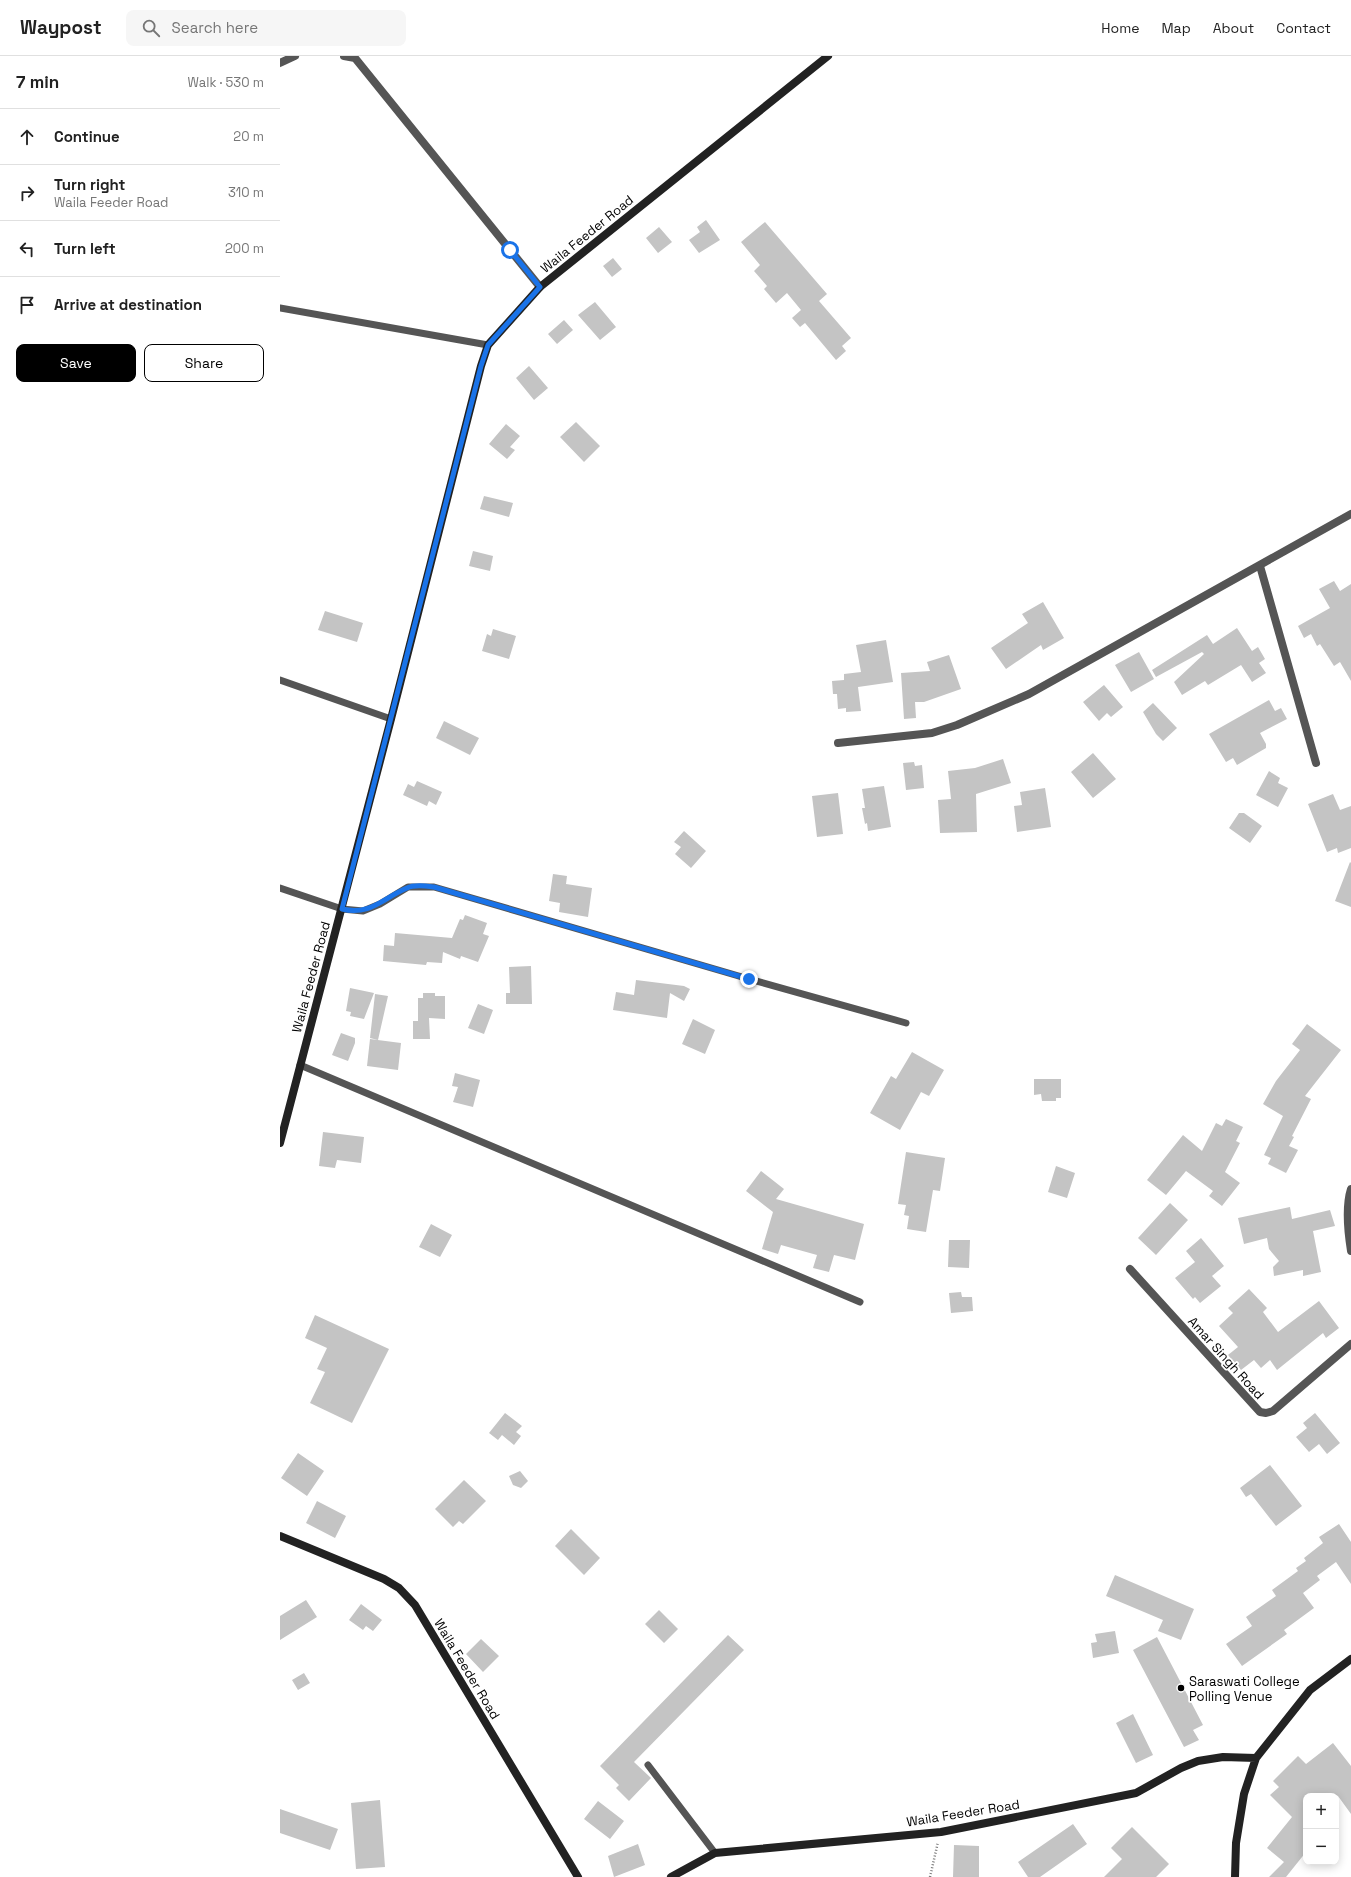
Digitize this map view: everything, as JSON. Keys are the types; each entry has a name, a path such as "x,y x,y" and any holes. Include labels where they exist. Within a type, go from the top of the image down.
{"street":[{"path":"280,63 295,56"},
{"path":"344,56 356,57 540,287"},
{"name":"Waila Feeder Road","path":"280,1143 282,1126 342,909 479,374 488,345 540,287 828,56"},
{"path":"838,743 932,733 957,725 1029,694 1351,514"},
{"path":"1260,566 1316,763"},
{"path":"1351,1189 1348,1198 1348,1216 1351,1251"},
{"name":"Amar Singh Road","path":"1130,1269 1260,1412 1266,1413 1273,1411 1351,1344"},
{"name":"Waila Feeder Road","path":"280,1536 384,1579 399,1588 410,1599 578,1877"},
{"path":"1235,1877 1236,1843 1244,1794 1256,1758 1310,1690 1351,1659"},
{"name":"Waila Feeder Road","path":"671,1877 715,1853 941,1832 1136,1793 1181,1768 1198,1761 1223,1757 1256,1758"}],"lane":[{"path":"280,308 488,345"},
{"path":"280,680 391,719"},
{"path":"280,888 342,909 363,911 380,904 408,887 434,887 906,1023"},
{"path":"300,1065 860,1302"},
{"path":"648,1765 715,1853"}],"path":[{"path":"930,1877 941,1832"}],"building":[{"path":"706,220 720,240 699,253 689,240 700,232 697,227"},
{"path":"765,222 827,294 819,301 851,338 842,346 846,351 836,360 805,323 800,327 792,318 801,310 787,293 776,303 764,289 767,286 754,271 760,265 741,242"},
{"path":"659,227 672,242 658,253 646,238"},
{"path":"613,258 622,269 612,277 603,266"},
{"path":"595,302 616,327 600,340 578,315"},
{"path":"564,320 573,330 557,344 548,334"},
{"path":"529,366 548,388 534,400 516,378"},
{"path":"576,422 600,446 584,462 560,437"},
{"path":"506,424 520,436 510,447 515,450 507,459 489,444"},
{"path":"484,496 513,503 509,517 480,509"},
{"path":"473,551 493,556 490,571 469,566"},
{"path":"1334,581 1340,591 1351,584 1351,681 1340,662 1334,666 1320,644 1317,646 1311,634 1304,638 1298,626 1330,608 1319,589"},
{"path":"1043,602 1064,638 1043,650 1041,645 1006,669 991,648 1028,623 1022,614"},
{"path":"325,611 363,623 357,642 318,630"},
{"path":"1237,628 1252,651 1258,647 1265,659 1259,663 1266,673 1252,682 1241,665 1208,685 1205,681 1182,695 1174,682 1204,654 1202,652 1156,677 1152,670 1207,635 1213,644"},
{"path":"493,629 516,636 509,659 482,651 487,634 491,636"},
{"path":"886,640 893,682 858,687 861,711 846,712 846,708 838,709 837,694 833,694 832,681 844,680 844,674 861,672 856,645"},
{"path":"1139,652 1154,679 1131,692 1115,665"},
{"path":"949,655 961,689 924,702 915,702 916,718 904,719 901,673 930,671 927,662"},
{"path":"1104,685 1123,707 1111,717 1107,713 1099,721 1083,702"},
{"path":"1269,700 1275,711 1281,708 1287,719 1260,733 1266,744 1266,748 1237,765 1233,758 1226,762 1209,734"},
{"path":"1153,703 1177,728 1163,741 1156,734 1143,712"},
{"path":"444,721 479,738 470,755 436,738"},
{"path":"1093,753 1116,779 1093,798 1071,772"},
{"path":"1003,759 1011,783 976,794 977,832 940,833 938,800 951,799 948,771 975,768"},
{"path":"914,762 915,766 922,765 924,788 906,790 903,763"},
{"path":"1269,771 1280,778 1278,783 1288,788 1278,807 1256,795"},
{"path":"417,781 442,792 436,805 429,801 427,806 403,795 408,784 414,787"},
{"path":"884,786 891,827 868,831 862,808 865,808 862,789"},
{"path":"1045,788 1051,827 1017,832 1014,806 1022,805 1020,792"},
{"path":"838,793 843,834 817,837 812,796"},
{"path":"1333,794 1340,810 1351,806 1351,848 1338,853 1337,848 1327,852 1308,804"},
{"path":"1239,813 1244,813 1262,826 1250,843 1229,828"},
{"path":"684,831 706,851 691,868 675,854 681,847 674,842"},
{"path":"1350,862 1351,863 1351,907 1335,901"},
{"path":"553,874 567,876 566,884 592,888 588,917 559,912 560,903 549,901"},
{"path":"465,915 487,923 483,934 489,936 478,962 461,956 460,959 443,952 442,963 427,962 426,965 383,961 384,945 394,946 395,933 452,938 460,919 463,920"},
{"path":"531,966 532,1004 506,1004 506,993 510,993 509,967"},
{"path":"636,980 684,986 690,989 684,1001 670,993 667,1018 613,1010 616,992 634,995"},
{"path":"350,988 374,993 364,1019 350,1016 351,1012 346,1011"},
{"path":"423,993 435,993 435,996 445,996 445,1019 429,1018 430,1039 413,1039 413,1021 418,1021 418,998 423,998"},
{"path":"375,994 388,996 378,1040 370,1038"},
{"path":"478,1004 493,1010 484,1034 468,1028"},
{"path":"693,1019 715,1030 705,1054 682,1044"},
{"path":"1307,1024 1341,1050 1305,1096 1311,1099 1292,1136 1294,1137 1289,1146 1298,1150 1286,1173 1268,1164 1271,1158 1264,1155 1283,1116 1263,1104 1276,1081 1300,1050 1292,1044"},
{"path":"341,1033 355,1038 355,1043 348,1061 332,1055"},
{"path":"370,1039 401,1043 398,1070 367,1066"},
{"path":"912,1052 944,1070 929,1096 921,1092 900,1130 870,1113 891,1076 896,1079"},
{"path":"455,1073 480,1080 473,1107 453,1102 458,1087 452,1086"},
{"path":"1034,1079 1061,1079 1061,1098 1056,1098 1056,1101 1042,1101 1041,1094 1034,1095"},
{"path":"1226,1119 1243,1127 1236,1141 1240,1143 1225,1172 1240,1183 1222,1206 1209,1196 1213,1191 1186,1171 1166,1195 1147,1180 1183,1135 1202,1151 1216,1123 1222,1126"},
{"path":"323,1132 364,1137 361,1163 337,1160 335,1168 319,1166"},
{"path":"906,1152 945,1158 940,1191 933,1190 926,1232 907,1229 909,1216 904,1215 906,1205 898,1204"},
{"path":"1056,1166 1075,1173 1067,1198 1048,1192"},
{"path":"761,1171 784,1189 776,1199 864,1224 855,1260 834,1255 829,1272 813,1268 817,1255 781,1245 778,1254 762,1249 773,1212 746,1191"},
{"path":"1170,1203 1188,1220 1156,1255 1138,1238"},
{"path":"1290,1207 1292,1219 1330,1210 1335,1226 1313,1231 1321,1272 1303,1276 1303,1270 1274,1276 1273,1267 1279,1261 1269,1249 1267,1238 1244,1244 1238,1218"},
{"path":"431,1224 452,1235 440,1257 419,1247"},
{"path":"1201,1238 1224,1266 1212,1276 1221,1286 1200,1303 1195,1297 1193,1299 1175,1278 1195,1262 1186,1251"},
{"path":"949,1240 970,1240 969,1268 948,1267"},
{"path":"1249,1289 1267,1308 1263,1312 1278,1332 1319,1301 1339,1328 1326,1338 1323,1333 1277,1370 1270,1360 1261,1368 1254,1360 1241,1370 1228,1355 1238,1347 1219,1326 1233,1313 1228,1308"},
{"path":"961,1292 962,1297 972,1297 973,1311 951,1313 949,1293"},
{"path":"315,1315 389,1349 352,1423 310,1403 325,1372 317,1369 327,1348 305,1338"},
{"path":"505,1413 522,1426 516,1432 521,1436 514,1445 502,1435 498,1440 489,1433"},
{"path":"1315,1413 1340,1443 1327,1454 1319,1444 1309,1452 1296,1437 1307,1428 1303,1423"},
{"path":"298,1453 324,1471 307,1496 281,1478"},
{"path":"1270,1465 1302,1506 1276,1526 1251,1494 1246,1497 1240,1488"},
{"path":"520,1471 528,1481 521,1488 513,1485 509,1476"},
{"path":"464,1480 486,1501 463,1524 459,1521 453,1527 435,1509"},
{"path":"317,1501 346,1516 335,1538 306,1523"},
{"path":"1339,1524 1351,1542 1351,1584 1336,1562 1317,1576 1320,1580 1303,1593 1314,1608 1284,1630 1287,1634 1242,1666 1226,1644 1252,1626 1246,1617 1276,1596 1272,1590 1298,1571 1296,1568 1306,1561 1304,1558 1323,1543 1319,1537"},
{"path":"571,1529 600,1558 584,1575 555,1546"},
{"path":"1115,1575 1194,1609 1181,1640 1158,1631 1163,1620 1106,1596"},
{"path":"306,1600 317,1617 280,1640 280,1616"},
{"path":"361,1604 382,1620 373,1631 366,1626 363,1630 349,1620"},
{"path":"659,1610 678,1629 664,1643 645,1624"},
{"path":"1115,1631 1119,1653 1093,1658 1091,1643 1097,1642 1095,1634"},
{"path":"728,1635 744,1650 634,1762 651,1778 629,1801 616,1788 619,1785 600,1766"},
{"path":"1157,1637 1203,1725 1193,1730 1199,1740 1184,1747 1133,1650"},
{"path":"481,1639 499,1656 483,1672 466,1654"},
{"path":"304,1673 310,1683 298,1690 292,1680"},
{"path":"1133,1714 1153,1755 1136,1763 1116,1723"},
{"path":"1333,1743 1351,1766 1351,1814 1339,1797 1339,1793 1303,1793 1303,1856 1286,1877 1269,1877 1284,1862 1267,1848 1292,1817 1270,1795 1279,1787 1273,1781 1298,1756 1306,1764"},
{"path":"380,1800 385,1867 356,1869 351,1803"},
{"path":"598,1801 624,1821 610,1839 584,1819"},
{"path":"280,1809 338,1829 330,1850 280,1833"},
{"path":"1073,1824 1087,1844 1040,1877 1028,1877 1018,1862"},
{"path":"1132,1827 1169,1864 1156,1877 1104,1877 1122,1859 1111,1848"},
{"path":"638,1844 645,1865 614,1877 608,1856"},
{"path":"954,1845 979,1846 979,1877 953,1877"}],"place":[{"name":"Saraswati College Polling Venue","path":"1181,1688"}],"route":[{"path":"510,250 540,287 488,345 481,366 342,909 363,911 380,904 408,887 434,887 749,979"}]}
